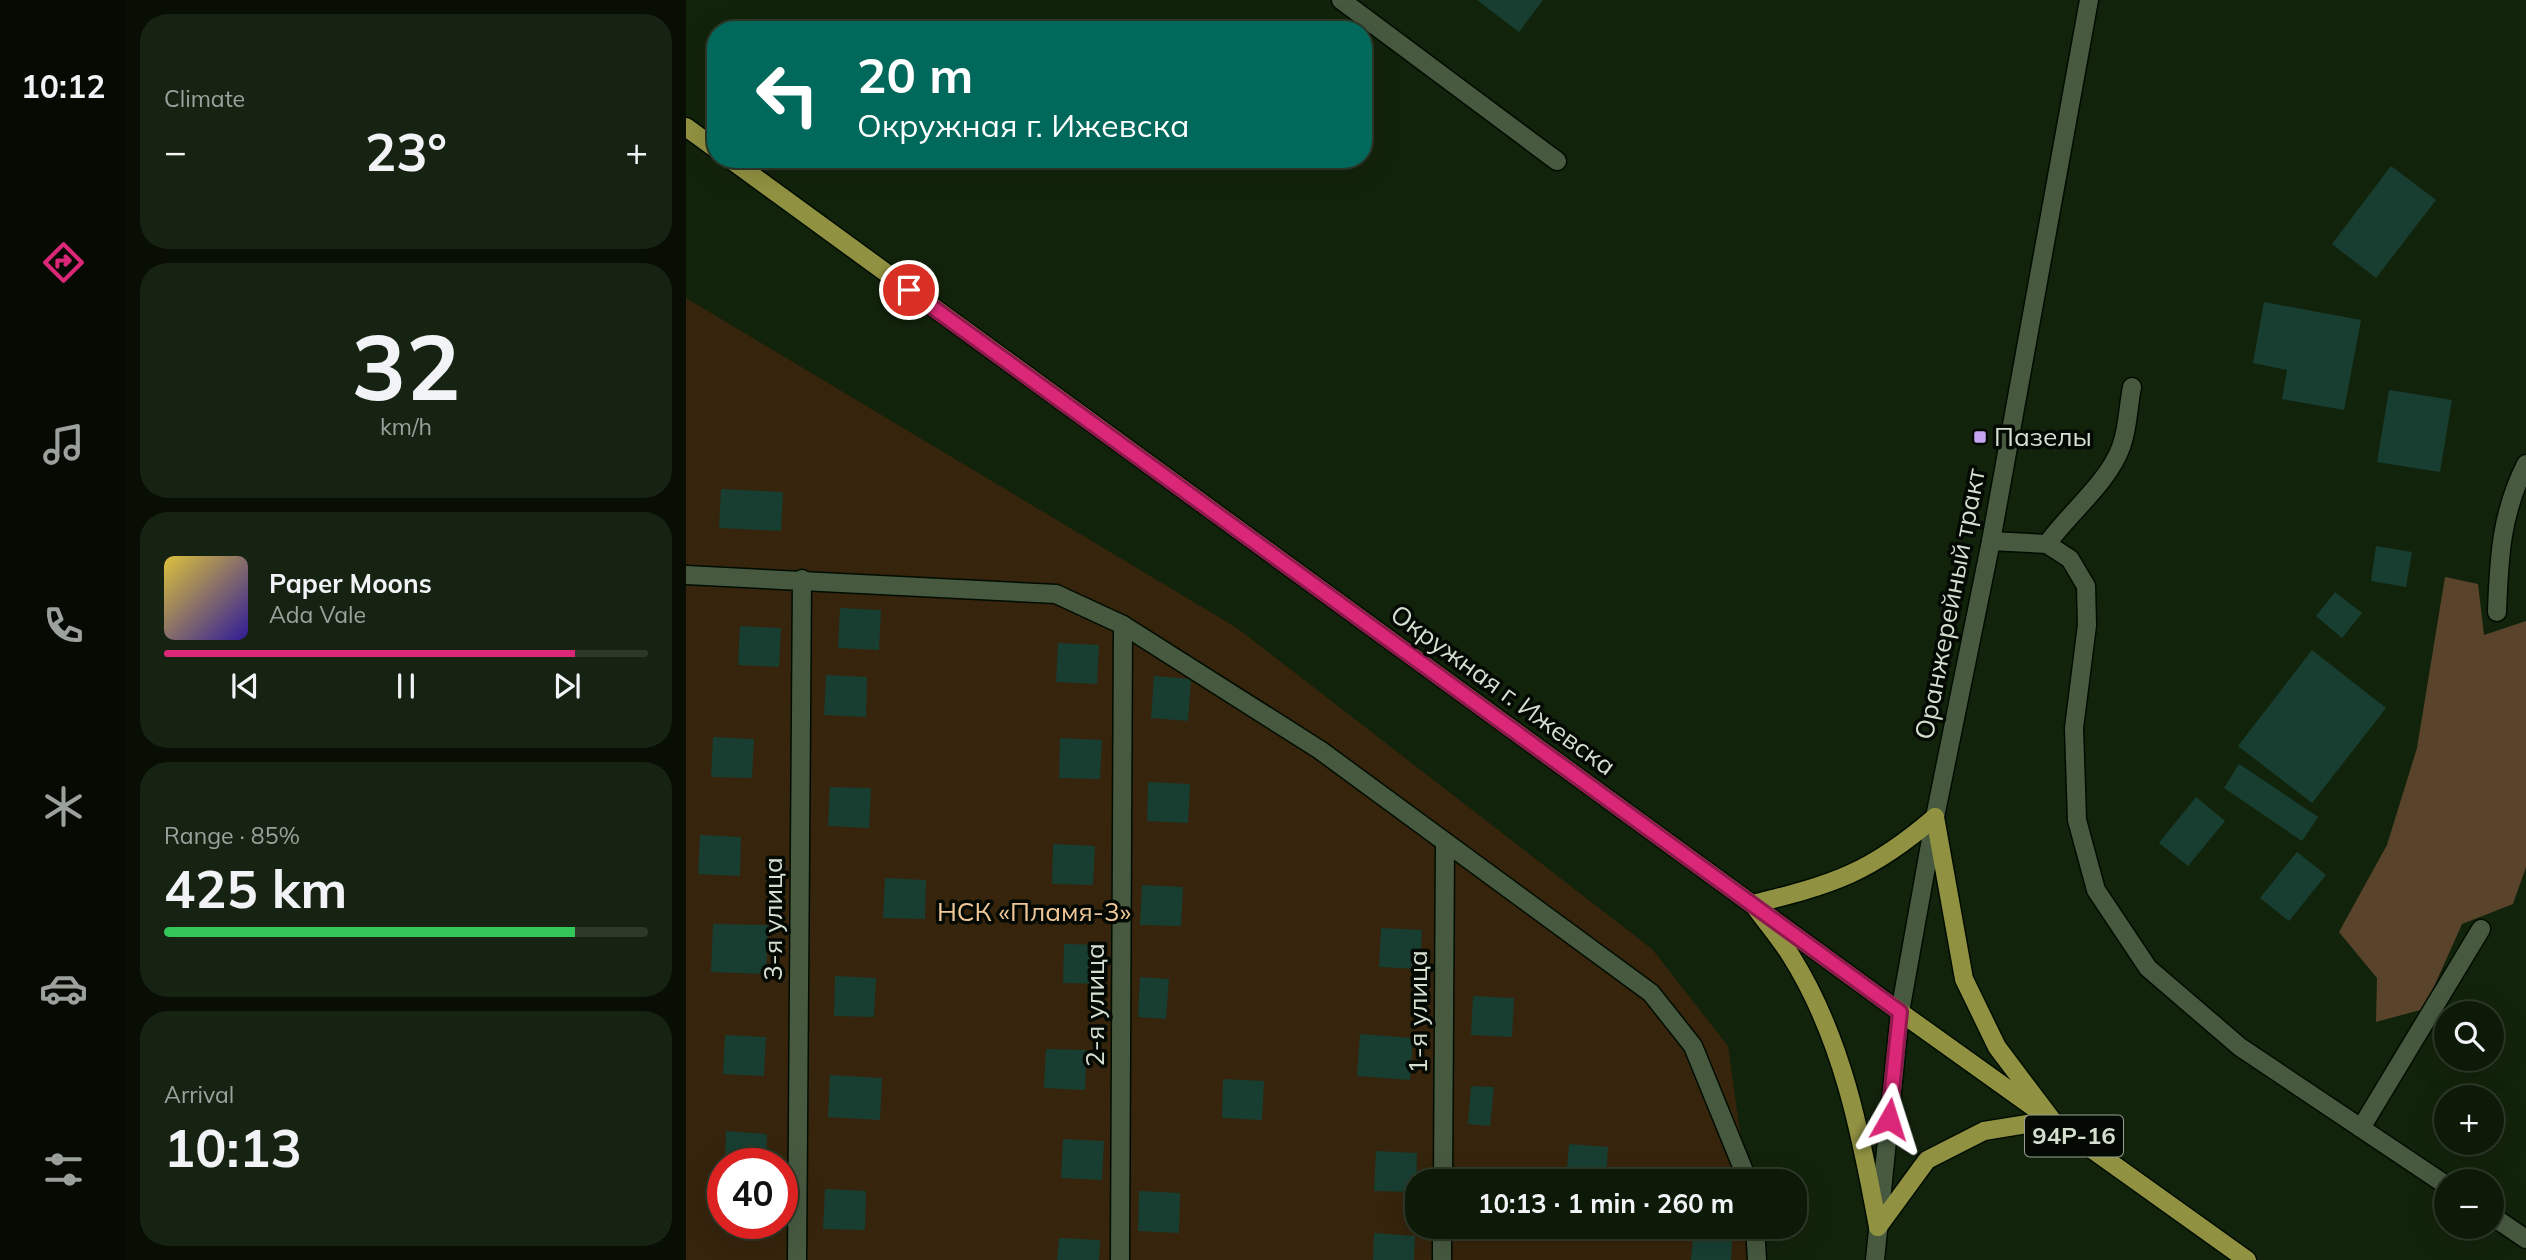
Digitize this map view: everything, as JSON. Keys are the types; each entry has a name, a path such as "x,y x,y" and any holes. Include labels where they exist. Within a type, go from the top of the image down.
{"main road":[{"path":"686,127 707,142"},
{"name":"Окружная г. Ижевска","path":"742,168 1900,1012 2247,1260"},
{"path":"1878,1227 1864,1151 1847,1082 1817,1006 1791,956 1753,904 1825,886 1852,875 1900,847 1935,817"},
{"path":"1878,1227 1927,1160 1984,1130 2052,1120 1997,1047 1964,979 1935,817"}],"street":[{"path":"1341,0 1369,21"},
{"name":"Оранжерейный тракт","path":"1875,1260 1900,1012 1935,817 1991,541 2090,0"},
{"path":"1372,23 1557,161"},
{"path":"2047,544 2063,521 2092,492 2121,448 2132,387"},
{"path":"2497,612 2499,551 2508,507 2526,464"},
{"path":"1991,541 2047,544 2070,559 2086,586 2087,625 2074,729 2077,820 2096,890 2148,968 2240,1047 2434,1177"},
{"path":"686,575 1056,594 1123,625 1320,750 1651,993 1693,1046 1743,1169"},
{"name":"3-я улица","path":"797,1260 802,579"},
{"name":"2-я улица","path":"1120,1260 1123,625"},
{"name":"1-я улица","path":"1443,1169 1445,844"},
{"path":"2361,1128 2482,929"},
{"path":"2504,1224 2526,1239"},
{"path":"1442,1239 1442,1260"},
{"path":"1756,1239 1757,1260"}],"green space":[{"name":"НСК «Пламя-3»","path":"686,298 1237,628 1652,949 1728,1046 1745,1169 1405,1169 1405,1239 1754,1239 1757,1260 686,1260"}],"shaded area":[{"path":"2445,577 2478,584 2484,635 2526,621 2526,867 2513,904 2462,924 2424,1009 2376,1022 2377,978 2339,932 2387,845 2417,748"}],"building":[{"path":"1477,0 1543,0 1519,32"},
{"path":"2391,166 2436,200 2376,278 2332,244"},
{"path":"2264,302 2361,320 2344,410 2282,399 2287,370 2253,363"},
{"path":"2389,390 2452,400 2440,472 2377,462"},
{"path":"721,489 783,492 781,531 719,528"},
{"path":"2376,546 2412,552 2406,587 2371,581"},
{"path":"2335,592 2362,613 2342,638 2316,616"},
{"path":"840,608 881,610 879,650 838,648"},
{"path":"740,626 781,628 779,667 738,665"},
{"path":"1058,643 1099,645 1097,684 1056,682"},
{"path":"2312,650 2386,708 2312,803 2238,746"},
{"path":"826,675 867,677 866,717 824,715"},
{"path":"1154,676 1191,679 1188,721 1151,718"},
{"path":"713,737 754,739 752,778 711,777"},
{"path":"1060,738 1102,740 1100,779 1059,778"},
{"path":"2239,764 2318,817 2302,841 2224,788"},
{"path":"1148,782 1190,784 1188,823 1147,821"},
{"path":"830,787 871,788 869,828 828,826"},
{"path":"2196,797 2225,821 2188,866 2159,843"},
{"path":"700,835 741,837 740,876 698,874"},
{"path":"1053,844 1095,846 1093,885 1052,884"},
{"path":"2297,852 2326,875 2289,921 2260,898"},
{"path":"885,878 926,880 925,919 883,918"},
{"path":"1142,885 1183,887 1181,926 1140,925"},
{"path":"713,924 768,925 766,974 711,972"},
{"path":"1381,928 1422,930 1420,969 1379,967"},
{"path":"1064,944 1106,945 1104,984 1063,983"},
{"path":"835,976 876,978 874,1017 834,1016"},
{"path":"1140,977 1169,979 1166,1019 1138,1017"},
{"path":"1473,996 1514,998 1512,1037 1471,1035"},
{"path":"1360,1034 1413,1038 1410,1080 1357,1076"},
{"path":"725,1035 766,1037 764,1076 723,1074"},
{"path":"1046,1049 1087,1050 1085,1090 1044,1088"},
{"path":"830,1075 882,1078 880,1120 828,1117"},
{"path":"1223,1079 1264,1081 1262,1120 1222,1118"},
{"path":"1471,1086 1494,1087 1490,1126 1468,1124"},
{"path":"726,1131 767,1134 767,1148 725,1148"},
{"path":"1063,1139 1104,1141 1102,1180 1061,1178"},
{"path":"1569,1144 1608,1147 1607,1169 1567,1169"},
{"path":"1376,1151 1417,1153 1417,1169 1405,1169 1405,1192 1374,1191"},
{"path":"825,1189 866,1191 865,1230 823,1229"},
{"path":"1139,1191 1180,1193 1179,1233 1138,1231"},
{"path":"1374,1233 1405,1235 1405,1239 1415,1239 1414,1260 1373,1260"},
{"path":"1059,1238 1100,1240 1099,1260 1057,1260"},
{"path":"1693,1239 1732,1239 1731,1260 1691,1260"}],"place":[{"name":"Пазелы","path":"1980,437"}],"route":[{"path":"909,290 1900,1012 1889,1119"}]}
